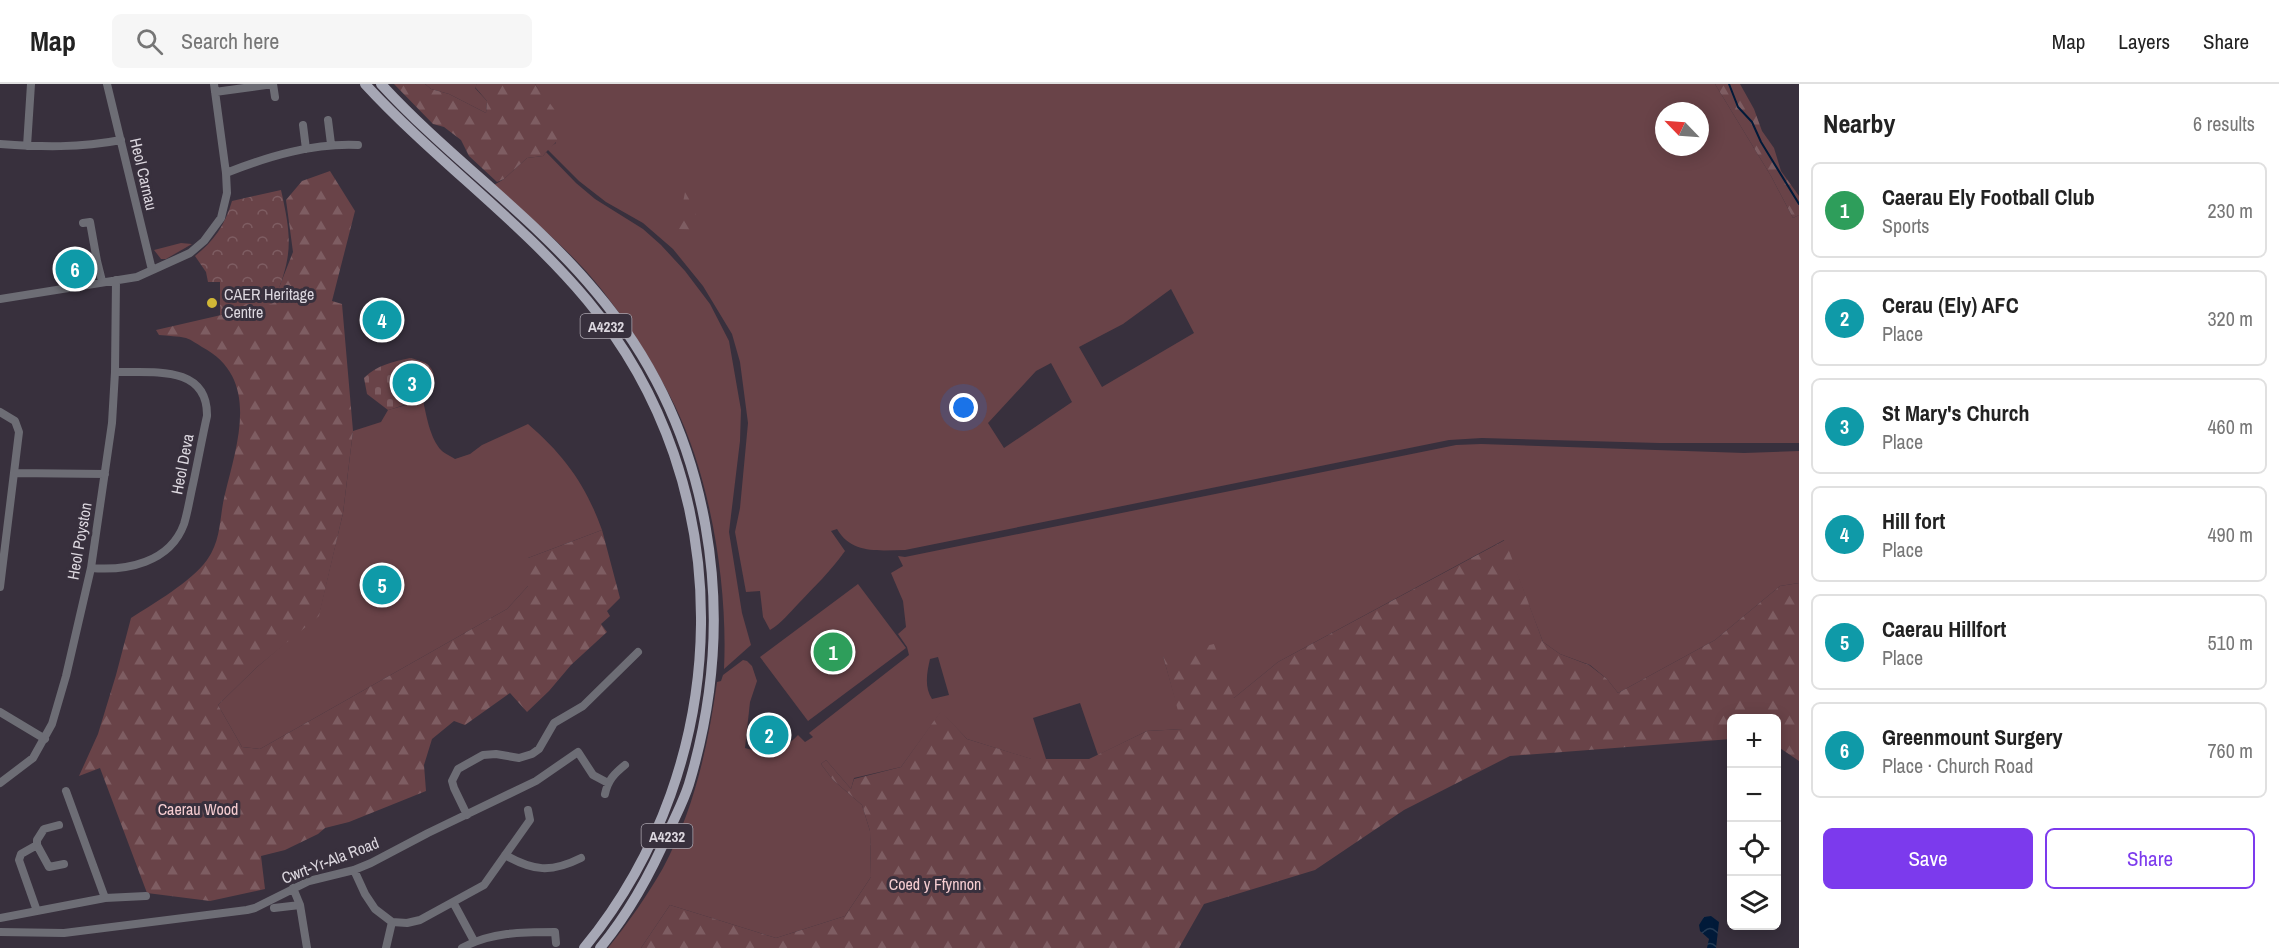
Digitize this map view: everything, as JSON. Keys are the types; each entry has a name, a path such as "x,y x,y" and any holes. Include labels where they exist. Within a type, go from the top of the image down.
{"main road":[{"name":"A4232","path":"365,84 426,146 552,262 588,300 624,352 657,411 674,455 693,518 699,561 702,648 693,713 676,782 645,854 609,917 584,948"},
{"name":"A4232","path":"381,84 434,137 499,194 589,284 629,335 666,403 681,439 704,514 715,600 714,644 707,711 688,786 656,862 620,924 600,948"}],"street":[{"path":"27,146 31,84"},
{"name":"Heol Carnau","path":"107,84 152,270"},
{"path":"0,299 137,277 190,253 204,241 221,218 225,207 226,173 214,88 273,84 275,97"},
{"path":"328,120 331,144"},
{"path":"303,125 306,149"},
{"path":"0,144 65,147 121,140"},
{"path":"226,173 276,155 331,144 358,145"},
{"path":"83,223 90,222 96,261 102,281"},
{"name":"Heol Poyston","path":"0,783 33,758 52,724 66,676 91,568 105,474 115,372 116,280"},
{"name":"Heol Deva","path":"91,568 108,570 138,566 164,550 174,540 183,527 188,511 207,416 204,395 199,388 183,376 115,372"},
{"path":"0,412 8,415 18,426 0,587"},
{"path":"14,473 105,474"},
{"path":"467,815 453,788 453,777 458,769 483,755 496,754 519,758 532,754 539,749 554,723 583,706 623,673 638,652"},
{"path":"0,712 45,739"},
{"name":"Cwrt-Yr-Ala Road","path":"0,932 63,933 247,910 309,881 354,870 536,781 578,752 593,776 608,783"},
{"path":"605,794 608,783 625,765"},
{"path":"66,791 74,804 105,898"},
{"path":"354,870 375,909 392,922 407,923 420,920 484,885 530,820 528,810"},
{"path":"59,825 44,830 37,840 37,845 49,867 64,864"},
{"path":"37,845 23,851 19,860 37,911"},
{"path":"564,854 568,864"},
{"path":"505,855 538,868 559,868 581,858"},
{"path":"293,888 300,905 307,948"},
{"path":"0,918 105,898 146,896"},
{"path":"453,902 474,941"},
{"name":"Cwrt-Yr-Ala Road","path":"274,908 300,905"},
{"path":"386,948 392,922"},
{"path":"462,948 474,941 505,934 555,932 556,943"}],"green space":[{"path":"394,84 425,84 431,89 449,94 486,113 487,101 475,87 477,84 535,84 556,112 561,126 560,134 543,156 527,158 504,179 497,182 469,156 461,140 444,127 433,124"},
{"path":"425,84 477,84 475,88 487,101 486,113 449,94 431,89"},
{"path":"535,84 1715,84 1771,176 1793,218 1799,215 1799,443 1659,443 1482,438 1449,440 905,550 876,550 859,547 850,543 837,529 831,531 845,551 782,621 770,630 763,617 760,591 746,592 735,532 740,508 748,423 740,362 732,334 703,286 673,249 643,223 606,202 579,181 547,149 556,143 543,96","holes":["1171,289 1194,333 1102,387 1079,347 1123,324","1051,363 1072,402 1004,448 988,423 1036,371"]},
{"path":"1715,84 1740,84 1754,109 1762,131 1774,148 1781,171 1799,196 1799,215 1793,218 1771,176"},
{"path":"546,152 595,199 643,229 661,245 685,271 710,304 729,341 741,410 740,441 729,532 742,613 751,645 724,669 723,604 714,534 698,467 688,435 675,406 642,346 602,290 564,248 494,185 527,158 543,156"},
{"name":"Caerau Wood","path":"330,171 355,211 332,301 342,304 353,431 343,513 319,616 257,667 218,705 242,747 260,749 507,609 528,586 528,558 602,530 620,598 607,611 610,616 601,624 607,632 571,665 527,712 510,693 465,725 454,721 432,739 424,765 426,791 349,822 325,828 318,834 285,850 261,856 265,889 210,901 147,893 100,768 79,776 98,734 131,618 192,576 212,552 218,536 223,503 235,454 240,413 238,394 232,376 220,360 186,338 159,335 156,330 273,303 293,252 286,200 302,181"},
{"path":"689,171 698,230 678,229"},
{"path":"281,190 289,247 280,287 273,303 250,312 220,315 220,282 208,282 206,272 195,256 218,232 232,201"},
{"path":"181,243 192,244 166,259 161,259 154,250"},
{"path":"410,358 429,365 433,372 434,383 431,389 418,399 388,410 367,394 364,378 380,367"},
{"path":"422,396 434,439 442,451 455,459 470,454 482,445 528,424 563,459 589,499 602,530 528,558 528,586 507,609 260,749 242,747 218,705 257,667 319,614 343,513 353,431 381,422 388,410 406,405"},
{"path":"1456,445 1744,453 1799,451 1799,583 1780,586 1715,640 1618,693 1607,679 1590,665 1560,654 1543,642 1504,540 1278,662 1234,698 1163,656 1184,729 1147,731 1098,755 1080,703 1033,718 1046,759 1031,759 967,739 941,712 901,767 854,778 851,789 826,760 821,764 833,780 862,805 870,831 871,877 845,916 776,938 670,905 641,948 608,948 637,909 674,846 698,777 717,682 721,681 723,675 743,660 752,666 757,681 750,702 745,748 752,750 760,745 765,755 783,748 798,735 805,742 813,737 809,733 909,655 907,647 898,634 906,627 903,601 891,573 903,566 898,556 905,557","holes":["938,657 949,695 932,699 929,694 927,679 930,659"]},
{"name":"Coed y Ffynnon","path":"1505,540 1543,642 1560,654 1589,665 1607,679 1618,693 1715,640 1780,586 1799,583 1799,761 1781,749 1781,714 1727,714 1727,739 1510,756 1404,810 1315,870 1204,904 1179,948 641,948 670,905 776,938 845,916 871,877 870,831 862,805 833,780 821,764 826,760 851,789 854,779 901,767 941,711 967,739 1032,759 1089,759 1147,731 1183,729 1163,656 1214,644 1234,698 1278,662"},
{"path":"858,584 906,648 808,721 760,657"}],"water":[{"path":"1711,916 1719,922 1716,948 1707,948 1709,939 1700,931 1699,925 1704,917"}],"waterway":[{"path":"1729,84 1738,107 1752,122 1761,142 1799,204"}],"place":[{"name":"Greenmount Surgery","path":"75,269"},
{"name":"CAER Heritage Centre","path":"212,303"},
{"name":"Hill fort","path":"382,320"},
{"name":"St Mary's Church","path":"412,383"},
{"name":"Caerau Hillfort","path":"382,585"},
{"name":"Caerau Ely Football Club","path":"833,652"},
{"name":"Cerau (Ely) AFC","path":"769,735"}]}
